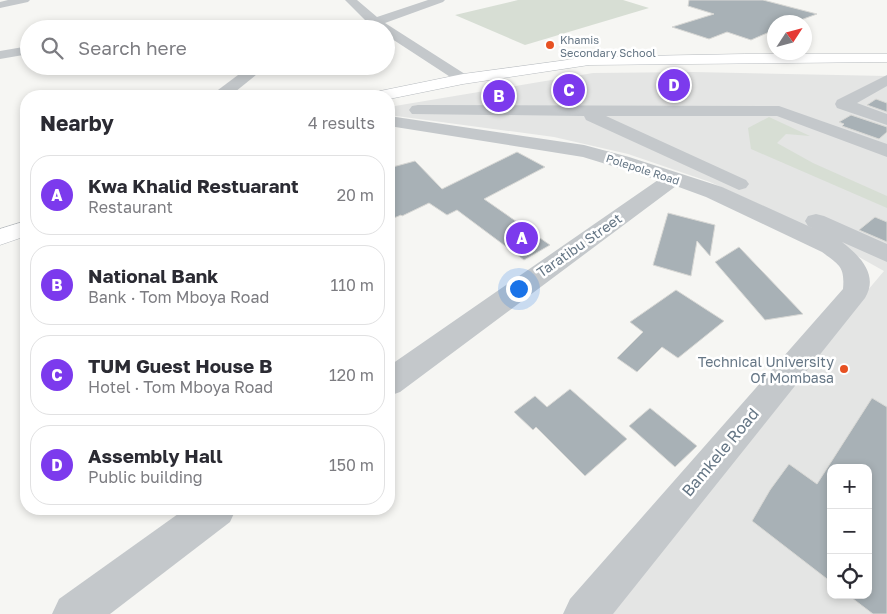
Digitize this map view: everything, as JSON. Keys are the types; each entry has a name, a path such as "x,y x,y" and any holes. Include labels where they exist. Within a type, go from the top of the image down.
{"main road":[{"path":"395,93 464,79 589,61 887,58"},
{"path":"0,237 20,230"}],"street":[{"path":"0,5 24,0"},
{"path":"351,0 374,20"},
{"path":"395,21 439,0"},
{"path":"395,35 464,79"},
{"path":"0,55 20,52"},
{"path":"228,90 248,75"},
{"path":"887,80 843,104 887,120"},
{"path":"395,110 613,112 635,122 725,123 742,112 778,112 887,151"},
{"path":"584,112 887,254"},
{"name":"Polepole Road","path":"395,122 584,151 622,161 714,192 830,246 848,259 857,273 856,291"},
{"name":"Taratibu Street","path":"395,379 673,178"},
{"name":"Bamkele Road","path":"585,614 856,291"},
{"path":"74,614 209,515"}],"shaded area":[{"path":"518,0 623,0 649,8 525,45 455,15"},
{"name":"Technical University Of Mombasa","path":"693,72 887,76 887,614 594,614 884,271 789,218 710,182 628,154 554,137 395,116 395,106 593,73"},
{"path":"769,117 810,136 786,134 777,143 813,163 887,196 887,208 751,149 748,128"}],"building":[{"path":"689,0 763,0 817,14 812,16 767,15 767,33 751,40 727,32 709,39 672,27 714,14 688,6"},
{"path":"876,99 887,103 887,112 867,105"},
{"path":"851,115 887,127 887,132 879,139 842,126 844,124 839,122"},
{"path":"517,152 545,167 484,199 550,245 524,260 457,210 447,215 429,203 395,218 395,166 415,161 442,189"},
{"path":"668,213 715,225 710,256 697,241 691,276 653,265"},
{"path":"875,217 887,222 887,242 859,230"},
{"path":"739,247 803,314 765,320 715,262"},
{"path":"676,290 724,321 678,358 662,347 637,372 617,358 643,332 630,322"},
{"path":"570,389 627,439 585,476 536,427 533,430 514,412 535,396 547,407"},
{"path":"872,398 887,407 887,614 873,614 853,599 872,599 872,464 830,464"},
{"path":"650,408 697,446 675,467 629,426"},
{"path":"789,464 817,484 827,468 827,579 752,521 770,490"}],"place":[{"name":"Khamis Secondary School","path":"550,45"},
{"name":"Assembly Hall","path":"674,85"},
{"name":"TUM Guest House B","path":"569,90"},
{"name":"National Bank","path":"499,96"},
{"name":"Kwa Khalid Restuarant","path":"522,238"},
{"name":"Technical University Of Mombasa","path":"844,369"}]}
